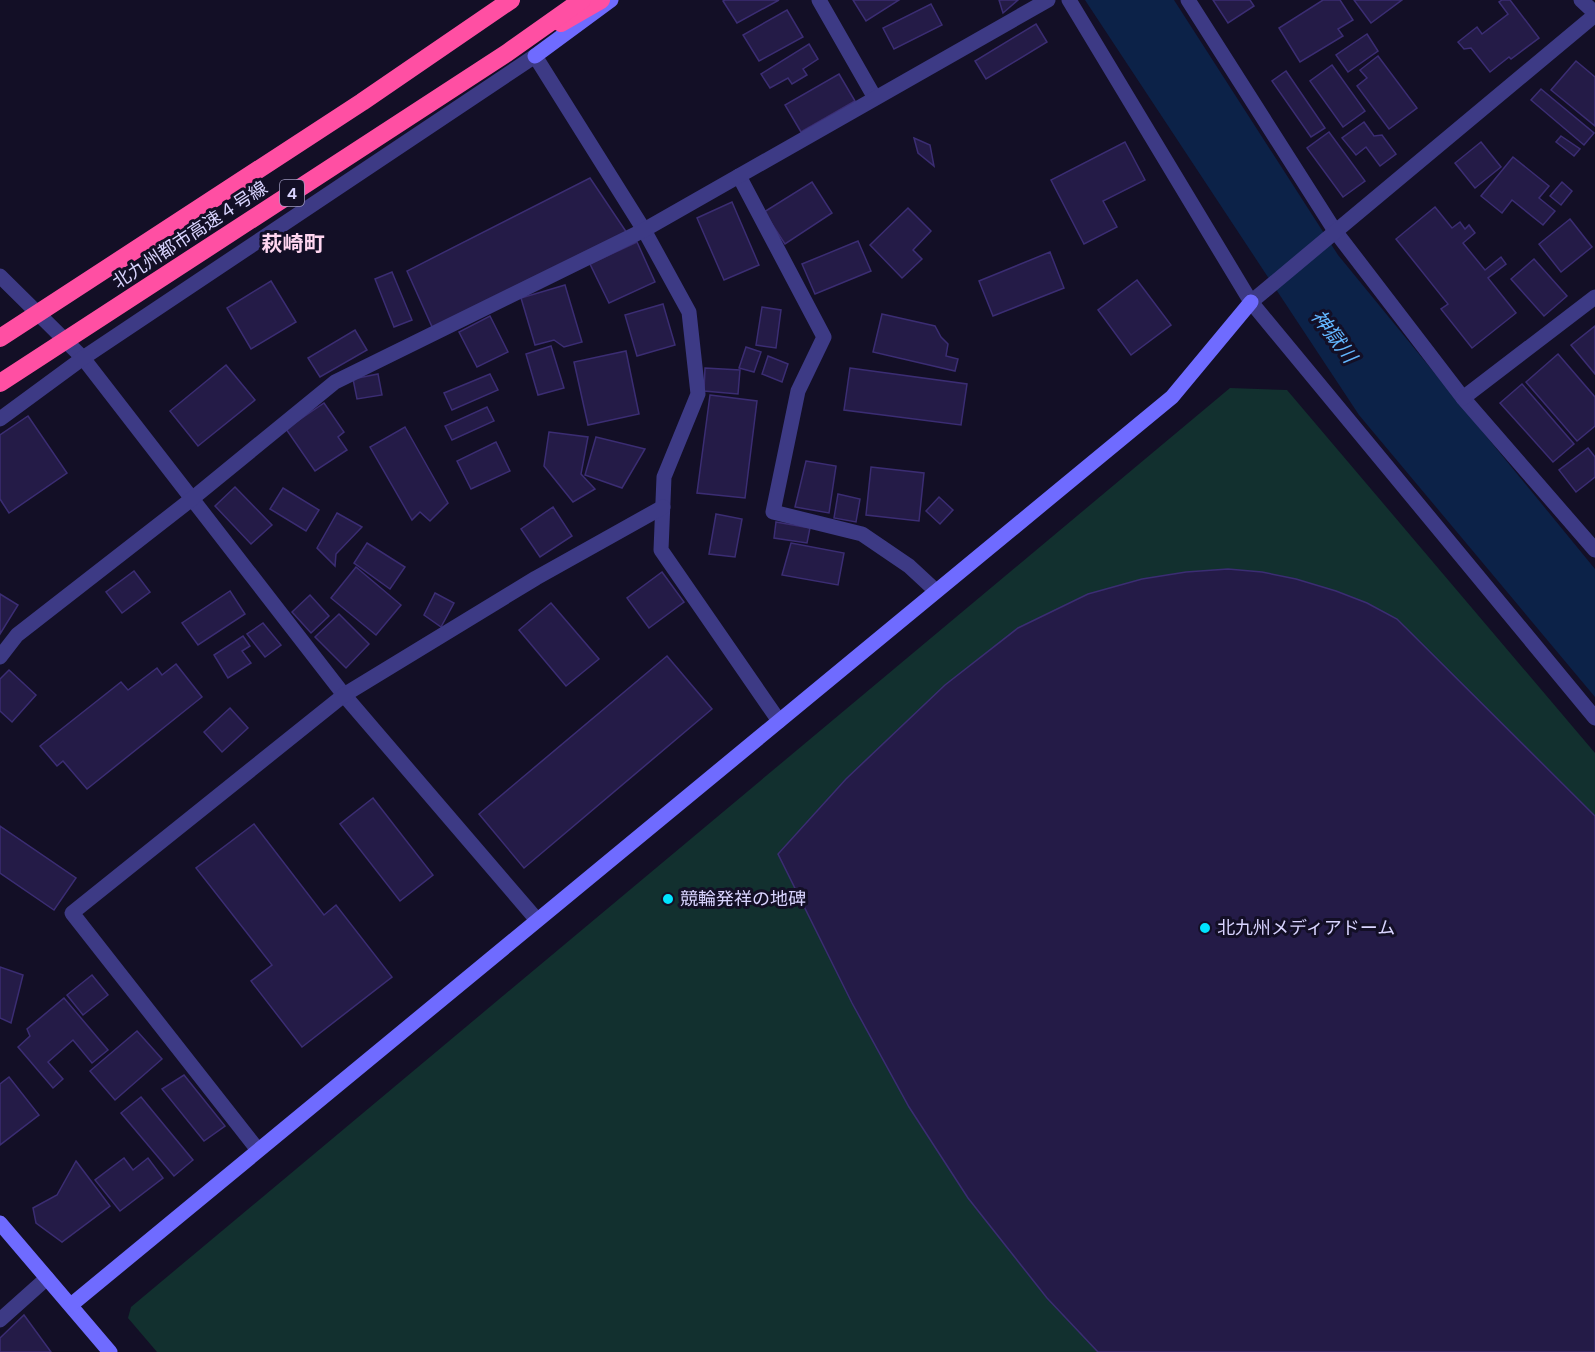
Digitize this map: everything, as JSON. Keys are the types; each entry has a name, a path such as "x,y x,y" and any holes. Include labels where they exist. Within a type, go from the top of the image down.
{"highway":[{"name":"北九州都市高速４号線","path":"0,338 362,102 512,0"},
{"name":"北九州都市高速４号線","path":"0,383 507,53 582,0"},
{"path":"507,53 601,0"}],"street":[{"path":"0,419 83,358 535,56 611,0"},
{"path":"819,0 875,98"},
{"path":"0,657 17,635 193,498 335,382 644,230 1048,0"},
{"path":"1069,0 1251,302 1595,718"},
{"path":"1188,0 1335,231 1463,398 1595,550"},
{"path":"71,1305 1172,397 1251,302 1595,14 1581,0"},
{"path":"535,56 644,230 689,312 698,393 664,477 661,550 779,721"},
{"path":"739,176 824,338 798,391 773,512 862,534 909,566 936,591"},
{"path":"0,276 83,358 344,695 537,920"},
{"path":"1463,398 1595,297"},
{"path":"258,1150 72,913 344,695 536,578 663,507"},
{"path":"0,1223 110,1352"},
{"path":"0,1320 47,1278"}],"green space":[{"path":"1230,388 1287,390 1595,753 1595,1352 157,1352 128,1318 131,1307"}],"water":[{"name":"神獄川","path":"1085,0 1174,0 1338,255 1595,569 1595,697 1359,415"}],"building":[{"path":"779,0 737,23 723,1"},
{"path":"853,0 899,0 866,21"},
{"path":"999,0 1018,0 1003,13"},
{"path":"1213,0 1250,0 1254,6 1228,23"},
{"path":"1323,0 1340,0 1353,20 1338,29 1343,36 1300,62 1279,28"},
{"path":"1354,0 1402,0 1371,23"},
{"path":"1510,0 1539,38 1490,72 1471,48 1464,49 1458,42 1477,27 1482,34 1508,14 1499,2"},
{"path":"931,4 942,25 894,49 883,28"},
{"path":"787,10 803,37 759,61 743,35"},
{"path":"1036,24 1047,42 986,79 975,61"},
{"path":"1367,34 1378,51 1348,72 1336,55"},
{"path":"809,44 818,59 803,69 807,75 792,84 788,78 770,88 761,74"},
{"path":"1378,56 1417,108 1389,129 1357,86 1367,78 1360,70"},
{"path":"1576,61 1595,77 1595,126 1551,90"},
{"path":"1332,65 1365,111 1343,127 1310,81"},
{"path":"1286,71 1325,128 1311,137 1272,81"},
{"path":"839,74 855,101 801,132 785,105"},
{"path":"1541,89 1594,133 1584,145 1531,100"},
{"path":"1364,122 1374,136 1382,135 1396,154 1380,166 1366,147 1356,155 1342,138"},
{"path":"1329,132 1365,181 1343,197 1307,148"},
{"path":"1561,136 1580,149 1574,156 1556,142"},
{"path":"914,138 930,145 934,166 918,153"},
{"path":"1125,142 1145,180 1103,201 1117,227 1084,244 1051,180"},
{"path":"1481,142 1501,167 1475,188 1455,163"},
{"path":"1513,157 1549,186 1539,198 1555,211 1543,225 1512,200 1502,213 1481,196"},
{"path":"590,178 627,233 433,329 407,271"},
{"path":"812,182 832,213 785,244 764,212"},
{"path":"1562,182 1572,191 1561,205 1550,196"},
{"path":"732,202 759,265 724,280 697,218"},
{"path":"1435,207 1452,228 1460,222 1465,229 1469,225 1475,233 1463,243 1485,270 1501,257 1506,264 1488,278 1516,313 1472,348 1441,309 1448,304 1396,239"},
{"path":"908,208 931,231 913,250 922,259 902,278 870,245"},
{"path":"1570,219 1592,247 1561,272 1539,244"},
{"path":"858,241 871,271 815,294 802,264"},
{"path":"637,242 655,282 609,303 590,264"},
{"path":"1050,252 1064,288 993,316 979,281"},
{"path":"1534,259 1567,296 1544,316 1511,279"},
{"path":"392,272 412,320 394,327 375,279"},
{"path":"1137,280 1171,325 1131,355 1098,310"},
{"path":"271,281 296,322 251,349 227,308"},
{"path":"565,285 582,342 564,347 554,340 535,345 521,298"},
{"path":"663,304 675,345 637,356 625,315"},
{"path":"762,307 781,310 776,348 756,345"},
{"path":"882,314 935,326 948,344 946,356 958,359 955,371 873,352"},
{"path":"490,316 508,352 477,367 459,332"},
{"path":"1595,326 1595,374 1571,345"},
{"path":"355,330 367,350 320,377 308,358"},
{"path":"551,346 564,388 538,395 526,354"},
{"path":"746,347 761,352 754,372 739,368"},
{"path":"626,351 639,414 588,425 574,362"},
{"path":"1558,354 1595,397 1595,426 1577,441 1526,382"},
{"path":"768,356 788,364 782,382 762,374"},
{"path":"226,365 255,400 198,446 170,411"},
{"path":"705,368 740,370 738,394 704,391"},
{"path":"850,368 967,384 961,425 844,410"},
{"path":"378,374 382,395 357,399 353,379"},
{"path":"490,374 498,390 452,410 444,393"},
{"path":"1522,384 1574,444 1553,462 1500,403"},
{"path":"710,395 757,401 745,498 697,493"},
{"path":"324,403 344,432 338,437 347,450 315,471 286,429"},
{"path":"487,407 494,421 452,440 445,426"},
{"path":"28,416 67,473 9,513 0,499 0,435"},
{"path":"405,427 448,503 430,521 420,512 412,520 370,447"},
{"path":"549,432 588,437 581,474 595,489 573,502 544,466"},
{"path":"596,437 645,449 622,488 585,475"},
{"path":"496,442 510,471 471,489 457,461"},
{"path":"1588,448 1595,457 1595,477 1576,492 1559,470"},
{"path":"806,461 836,466 829,513 795,507"},
{"path":"871,467 924,473 919,521 866,515"},
{"path":"235,487 272,525 251,544 215,506"},
{"path":"283,488 319,510 306,531 270,509"},
{"path":"838,494 860,499 856,522 834,518"},
{"path":"939,497 953,510 940,524 926,511"},
{"path":"553,507 572,536 540,557 521,529"},
{"path":"337,513 362,527 336,554 335,566 317,548"},
{"path":"716,514 742,519 735,557 709,554"},
{"path":"776,522 810,528 807,543 774,538"},
{"path":"367,543 405,567 390,589 354,563"},
{"path":"791,543 844,553 838,585 782,575"},
{"path":"356,567 401,605 376,635 331,598"},
{"name":"北九州メディアドーム","path":"1228,569 1262,572 1296,579 1367,603 1397,619 1595,816 1595,1352 1098,1352 1047,1298 968,1198 909,1107 852,1003 778,854 846,779 945,685 1018,628 1088,594 1142,579 1186,572"},
{"path":"134,571 150,592 122,613 106,592"},
{"path":"662,572 684,602 649,628 627,598"},
{"path":"230,591 245,614 198,645 182,623"},
{"path":"435,593 454,603 441,627 424,615"},
{"path":"0,594 18,605 0,634"},
{"path":"310,595 329,616 311,633 292,612"},
{"path":"551,603 599,659 566,686 519,630"},
{"path":"339,614 369,644 346,668 315,637"},
{"path":"263,623 281,645 265,657 247,634"},
{"path":"243,636 250,646 242,651 251,663 228,678 214,655"},
{"path":"667,656 712,709 524,868 479,814"},
{"path":"176,664 202,697 87,789 63,761 57,766 40,746 121,682 128,690 157,668 162,675"},
{"path":"9,670 36,695 12,722 0,711 0,679"},
{"path":"230,708 248,728 222,752 204,732"},
{"path":"373,798 433,875 400,901 340,824"},
{"path":"254,824 324,915 336,905 392,977 302,1047 251,981 272,965 196,868"},
{"path":"0,826 76,878 54,910 0,873"},
{"path":"0,967 23,975 11,1023 0,1018"},
{"path":"92,975 108,995 83,1015 67,995"},
{"path":"64,998 108,1050 92,1063 73,1040 48,1062 63,1079 53,1088 18,1047 30,1036 27,1029"},
{"path":"137,1031 162,1059 115,1100 90,1071"},
{"path":"184,1075 225,1126 204,1141 162,1089"},
{"path":"9,1077 39,1115 0,1145 0,1084"},
{"path":"141,1097 193,1160 174,1176 121,1113"},
{"path":"124,1158 133,1170 148,1158 163,1178 120,1211 95,1180"},
{"path":"76,1161 110,1206 62,1242 36,1223 33,1208 57,1195"},
{"path":"24,1315 51,1352 0,1352 0,1338"}],"place":[{"name":"競輪発祥の地碑","path":"668,899"},
{"name":"北九州メディアドーム","path":"1205,928"}],"district":[{"name":"萩崎町","path":"293,244"}]}
